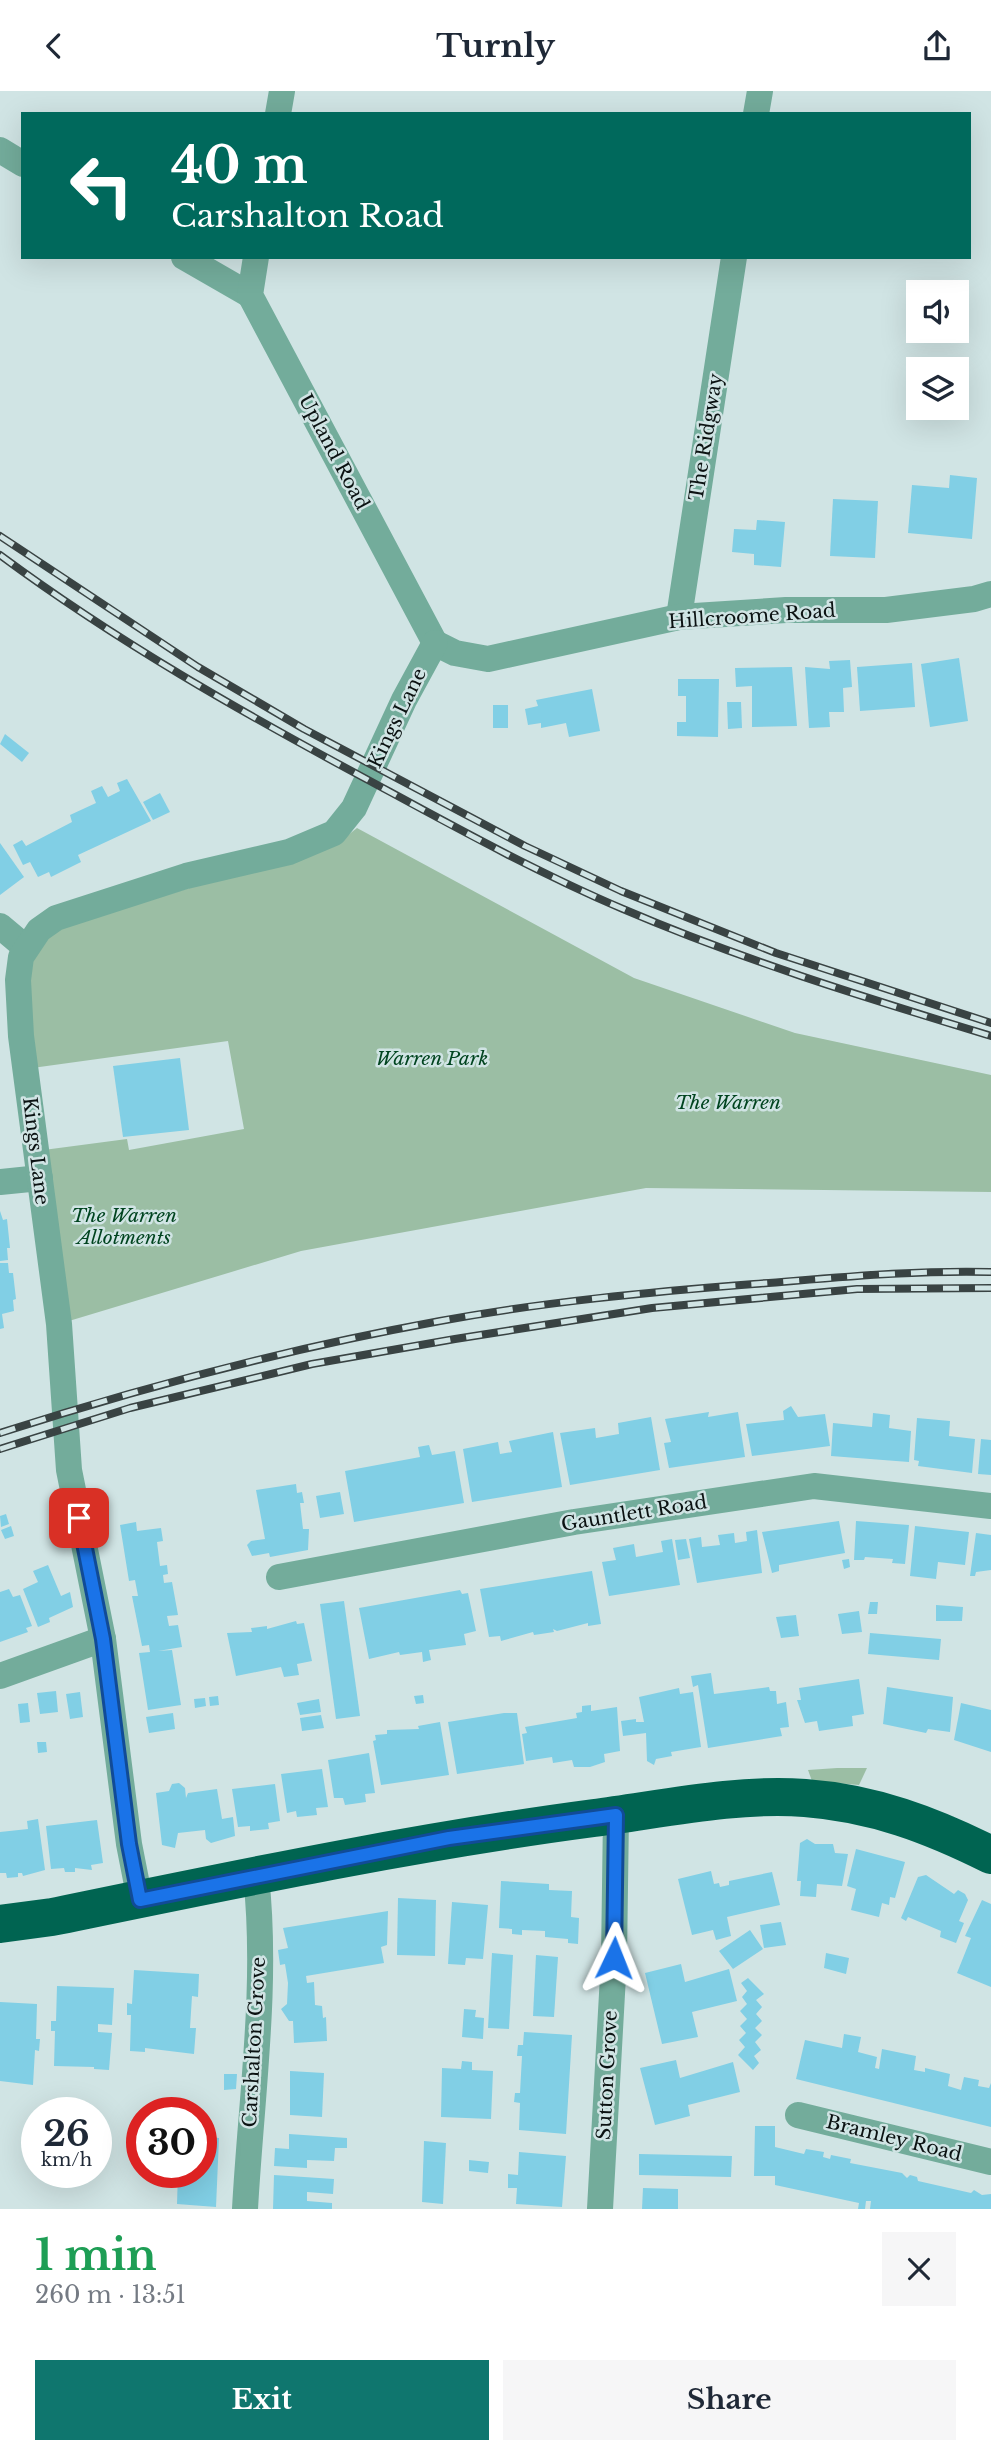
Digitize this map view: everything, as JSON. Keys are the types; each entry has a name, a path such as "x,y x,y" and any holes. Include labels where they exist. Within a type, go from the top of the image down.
{"highway":[{"path":"0,1924 140,1900 463,1836 747,1798 804,1798 863,1805 910,1817 991,1854"}],"street":[{"path":"278,112 282,91"},
{"path":"757,112 760,91"},
{"path":"0,149 21,164"},
{"path":"187,259 250,295 256,259"},
{"name":"The Ridgway","path":"679,617 734,259"},
{"name":"Upland Road","path":"250,295 435,643"},
{"name":"Hillcroome Road","path":"435,643 471,658 502,658 679,617 786,610 886,610 974,599 991,594"},
{"name":"Kings Lane","path":"140,1900 129,1844 103,1639 69,1470 59,1324 20,1036 18,980 25,947 39,930 56,918 186,876 317,842 344,824 435,643"},
{"path":"0,926 25,947"},
{"path":"0,1182 40,1178"},
{"name":"Gauntlett Road","path":"279,1577 574,1522 814,1486 991,1506"},
{"path":"0,1676 103,1639"},
{"name":"Sutton Grove","path":"600,2209 615,1931 616,1815"},
{"name":"Carshalton Grove","path":"244,2209 258,2015 260,1910 256,1876"},
{"name":"Bramley Road","path":"798,2115 991,2162"}],"green space":[{"name":"Warren Park","path":"357,828 634,978 795,1033 991,1075 991,1192 646,1188 301,1251 59,1324 36,1151 127,1139 129,1150 244,1129 228,1041 25,1069 29,947 41,933 338,843"},
{"path":"867,1768 859,1785 812,1781 808,1770"}],"building":[{"path":"950,475 977,478 972,539 908,533 912,485 949,488"},
{"path":"833,499 878,501 875,558 830,556"},
{"path":"757,520 785,522 781,567 754,565 754,554 732,552 734,529 756,530"},
{"path":"959,658 968,721 930,727 921,664"},
{"path":"850,660 852,687 843,688 844,712 829,712 830,727 809,728 805,667 830,669 829,661"},
{"path":"912,663 915,707 860,711 857,667"},
{"path":"792,667 797,726 752,727 752,686 736,687 735,668"},
{"path":"678,679 719,679 718,737 677,736 677,722 686,722 686,696 678,696"},
{"path":"592,689 600,731 569,737 566,723 541,728 541,723 528,725 525,709 538,706 536,700"},
{"path":"727,702 741,702 742,728 728,729"},
{"path":"493,705 508,705 508,728 493,728"},
{"path":"5,734 29,753 22,762 0,744"},
{"path":"127,779 151,821 78,855 81,862 51,877 49,872 38,877 30,862 23,865 13,845 22,840 26,846 72,822 70,815 96,803 91,791 102,786 108,797 120,791 117,783"},
{"path":"160,793 170,812 153,820 143,802"},
{"path":"0,843 24,877 0,895"},
{"path":"180,1058 189,1130 123,1137 113,1066"},
{"path":"0,1211 3,1220 7,1219 10,1248 7,1248 8,1260 0,1261"},
{"path":"0,1263 8,1263 9,1273 13,1273 16,1299 13,1300 14,1311 2,1314 4,1328 0,1329"},
{"path":"791,1406 798,1417 825,1414 830,1446 752,1456 746,1424 784,1420 783,1411"},
{"path":"709,1412 708,1417 738,1412 745,1457 669,1468 664,1443 671,1442 665,1419"},
{"path":"873,1413 890,1415 889,1428 911,1431 909,1462 831,1456 833,1423 872,1427"},
{"path":"651,1417 660,1470 570,1485 560,1433 595,1428 596,1438 619,1434 618,1423"},
{"path":"917,1418 950,1421 949,1436 975,1439 972,1473 918,1466 919,1461 914,1460"},
{"path":"553,1432 562,1487 472,1502 463,1449 498,1442 500,1454 512,1452 509,1441"},
{"path":"981,1439 991,1440 991,1475 978,1474"},
{"path":"429,1445 432,1455 455,1451 464,1503 354,1522 345,1471 420,1457 418,1447"},
{"path":"296,1484 297,1493 302,1492 304,1503 300,1503 303,1529 309,1529 308,1550 270,1557 269,1553 252,1556 247,1545 251,1541 265,1539 256,1490"},
{"path":"340,1492 344,1514 320,1518 316,1496"},
{"path":"6,1514 9,1524 1,1527 0,1516"},
{"path":"839,1521 845,1553 779,1565 779,1571 772,1573 762,1532"},
{"path":"856,1521 909,1525 905,1564 892,1563 893,1559 865,1557 864,1560 854,1560"},
{"path":"136,1522 137,1531 161,1528 163,1541 157,1542 160,1566 167,1565 168,1574 163,1575 164,1583 172,1582 178,1615 167,1616 169,1626 178,1625 182,1647 158,1651 172,1650 181,1705 148,1710 139,1653 150,1652 149,1645 142,1646 132,1596 138,1596 135,1580 129,1581 120,1525"},
{"path":"11,1526 14,1536 5,1539 1,1530"},
{"path":"915,1526 969,1532 965,1565 938,1562 936,1579 910,1576"},
{"path":"757,1530 762,1573 697,1583 689,1539 701,1537 702,1547 720,1545 718,1535 734,1533 735,1543 747,1541 746,1532"},
{"path":"976,1533 991,1535 991,1570 976,1572 975,1576 970,1576"},
{"path":"672,1539 680,1585 609,1596 602,1562 616,1560 613,1548 634,1544 636,1557 663,1552 661,1541"},
{"path":"686,1539 690,1558 678,1560 675,1540"},
{"path":"849,1559 850,1567 844,1569 842,1560"},
{"path":"48,1565 61,1596 70,1592 73,1607 49,1618 50,1622 38,1627 23,1589 38,1582 33,1571"},
{"path":"592,1571 601,1624 588,1626 588,1623 534,1635 533,1632 501,1641 500,1636 489,1637 480,1589"},
{"path":"9,1589 13,1597 20,1595 32,1626 26,1628 28,1632 0,1642 0,1592"},
{"path":"460,1590 462,1594 468,1593 476,1631 464,1634 466,1645 429,1650 431,1660 423,1662 422,1652 400,1655 399,1652 369,1659 359,1608"},
{"path":"344,1601 360,1716 336,1719 320,1604"},
{"path":"870,1602 878,1602 877,1614 868,1614"},
{"path":"936,1605 963,1607 962,1621 936,1621"},
{"path":"859,1611 862,1632 842,1634 838,1614"},
{"path":"796,1615 799,1636 781,1638 776,1617"},
{"path":"296,1621 297,1624 304,1623 312,1661 297,1664 299,1675 284,1677 281,1667 236,1676 227,1633 252,1632 251,1628 267,1626 267,1629"},
{"path":"870,1633 941,1639 939,1660 868,1654"},
{"path":"711,1673 714,1694 769,1687 770,1691 776,1691 777,1704 786,1702 789,1727 780,1728 782,1736 708,1748 698,1685 693,1687 691,1676"},
{"path":"859,1679 864,1714 852,1716 853,1726 819,1731 817,1721 805,1723 797,1700 801,1700 799,1688"},
{"path":"887,1687 953,1697 950,1732 928,1729 926,1733 883,1724"},
{"path":"679,1688 680,1694 693,1692 701,1747 671,1752 672,1756 656,1759 654,1765 647,1761 646,1733 623,1736 621,1721 636,1719 636,1722 644,1722 639,1697"},
{"path":"56,1691 58,1712 40,1714 37,1693"},
{"path":"80,1692 83,1717 70,1719 66,1694"},
{"path":"423,1695 424,1703 416,1704 414,1696"},
{"path":"218,1696 219,1705 210,1706 209,1697"},
{"path":"205,1698 206,1706 195,1708 194,1699"},
{"path":"319,1699 321,1712 300,1715 297,1703"},
{"path":"28,1703 30,1722 20,1723 18,1704"},
{"path":"961,1703 991,1710 991,1752 954,1740"},
{"path":"591,1705 591,1711 617,1707 620,1751 604,1754 605,1762 590,1767 574,1767 572,1760 553,1763 552,1757 526,1761 522,1734 527,1733 525,1727 577,1718 576,1713 582,1712 582,1706"},
{"path":"173,1713 175,1729 149,1733 146,1717"},
{"path":"517,1713 524,1764 457,1774 448,1722"},
{"path":"321,1715 324,1728 302,1731 300,1718"},
{"path":"440,1722 449,1775 381,1785 373,1741 376,1740 375,1735 387,1734 387,1730 419,1729 418,1726"},
{"path":"37,1742 46,1742 47,1752 38,1753"},
{"path":"369,1753 375,1793 365,1794 366,1802 345,1805 343,1798 334,1798 328,1760"},
{"path":"322,1769 328,1807 316,1808 317,1815 297,1817 296,1811 287,1813 281,1774"},
{"path":"179,1783 185,1788 186,1798 188,1793 217,1789 222,1819 233,1817 235,1836 211,1843 206,1839 205,1830 178,1833 175,1848 162,1845 156,1793 169,1791 172,1784"},
{"path":"275,1784 280,1821 268,1823 269,1829 250,1831 250,1826 238,1827 232,1789"},
{"path":"38,1819 45,1870 23,1876 18,1873 18,1877 7,1878 6,1873 0,1873 0,1832 28,1829 27,1821"},
{"path":"97,1820 103,1863 91,1865 92,1870 75,1868 75,1872 65,1872 64,1868 51,1869 46,1826"},
{"path":"807,1839 815,1844 833,1844 835,1853 848,1854 842,1886 817,1884 816,1897 800,1896 801,1881 797,1881 800,1843"},
{"path":"856,1849 905,1862 895,1898 890,1897 889,1905 882,1903 879,1917 851,1910 856,1889 847,1886"},
{"path":"711,1871 714,1884 719,1883 720,1887 729,1885 729,1881 772,1872 780,1905 727,1917 731,1936 716,1940 713,1930 692,1935 678,1879"},
{"path":"926,1875 954,1894 958,1890 965,1894 968,1900 959,1921 964,1923 956,1943 940,1937 941,1931 908,1917 906,1921 901,1918 918,1877"},
{"path":"501,1881 549,1884 549,1890 572,1891 571,1917 579,1918 578,1944 568,1943 568,1939 545,1937 545,1931 522,1930 522,1935 512,1934 512,1929 499,1928"},
{"path":"398,1898 436,1900 435,1956 397,1955"},
{"path":"982,1900 991,1904 991,1987 957,1973 971,1938 965,1936"},
{"path":"452,1902 488,1905 483,1959 466,1958 465,1965 448,1964"},
{"path":"388,1911 387,1945 381,1947 384,1963 306,1976 307,1983 314,1982 315,2005 322,2006 323,2018 326,2017 327,2041 294,2043 293,2021 289,2021 281,2009 287,2004 288,1983 285,1964 280,1965 278,1950 288,1948 283,1928"},
{"path":"781,1922 786,1945 764,1948 760,1925"},
{"path":"750,1930 763,1949 733,1969 719,1951"},
{"path":"492,1953 513,1955 509,2029 488,2028"},
{"path":"826,1953 849,1958 846,1974 824,1968"},
{"path":"536,1955 558,1957 554,2017 533,2016"},
{"path":"681,1964 685,1982 729,1969 737,2001 692,2012 698,2037 662,2044 645,1973"},
{"path":"134,1970 199,1974 198,1997 192,1996 190,2028 196,2028 194,2054 145,2048 145,2052 130,2051 131,2015 127,2015 127,2003 132,2004"},
{"path":"748,1978 764,1994 756,2000 762,2007 756,2014 762,2021 755,2028 762,2035 755,2042 761,2050 754,2056 759,2063 753,2070 738,2055 745,2047 739,2040 746,2033 740,2026 747,2019 740,2011 747,2004 742,1997 747,1991 741,1983"},
{"path":"57,1986 114,1988 112,2025 98,2024 98,2032 112,2033 109,2070 54,2066 55,2031 51,2031 51,2021 56,2021"},
{"path":"0,2002 37,2004 36,2039 40,2039 39,2051 35,2050 33,2085 0,2081"},
{"path":"464,2009 476,2010 475,2017 484,2018 483,2039 462,2037"},
{"path":"524,2032 572,2035 566,2134 519,2130 520,2103 514,2102 515,2093 520,2093 522,2056 517,2056 518,2045 523,2045"},
{"path":"844,2034 861,2037 858,2052 877,2057 875,2068 879,2069 882,2049 916,2056 914,2070 925,2072 925,2068 950,2074 948,2086 961,2090 964,2077 979,2080 978,2086 989,2088 991,2083 991,2127 796,2079 805,2040 842,2048"},
{"path":"676,2060 680,2078 733,2062 740,2092 688,2105 690,2116 655,2125 640,2068"},
{"path":"462,2061 472,2062 472,2070 493,2071 491,2119 441,2117 442,2068 461,2069"},
{"path":"290,2071 324,2073 322,2117 290,2115"},
{"path":"224,2074 237,2074 236,2089 224,2090"},
{"path":"755,2126 775,2126 775,2147 804,2154 806,2149 824,2152 823,2157 830,2159 831,2155 851,2159 850,2163 902,2173 907,2178 910,2175 917,2177 918,2181 971,2193 974,2190 982,2195 991,2194 991,2209 870,2209 871,2201 866,2201 865,2209 858,2209 859,2203 775,2185 775,2176 754,2176"},
{"path":"289,2134 347,2138 347,2148 335,2148 334,2161 307,2160 307,2168 274,2166 275,2148 289,2149"},
{"path":"217,2138 219,2138 217,2184"},
{"path":"424,2141 446,2143 443,2204 422,2202"},
{"path":"519,2152 566,2156 562,2207 516,2204 517,2188 508,2188 508,2174 518,2175"},
{"path":"639,2154 732,2156 731,2177 639,2175"},
{"path":"469,2160 489,2162 488,2173 469,2171"},
{"path":"274,2175 334,2179 333,2194 307,2192 307,2201 332,2203 332,2209 273,2209"},
{"path":"178,2188 217,2188 216,2207 177,2204"},
{"path":"643,2188 678,2189 678,2209 642,2209"}],"railway":[{"path":"0,536 198,667 304,729 525,846 621,891 776,953 991,1023"},
{"path":"0,555 89,617 228,702 432,815 558,880 668,928 759,962 991,1036"},
{"path":"0,1433 218,1370 328,1343 479,1314 596,1298 715,1287 902,1273 991,1272"},
{"path":"0,1449 130,1408 312,1364 455,1339 652,1308 857,1289 991,1288"}],"route":[{"path":"79,1518 103,1639 129,1844 140,1900 449,1838 616,1815 618,1862 614,1958"}],"park label":[{"name":"The Warren","path":"728,1102"},
{"name":"The Warren Allotments","path":"124,1226"}]}
